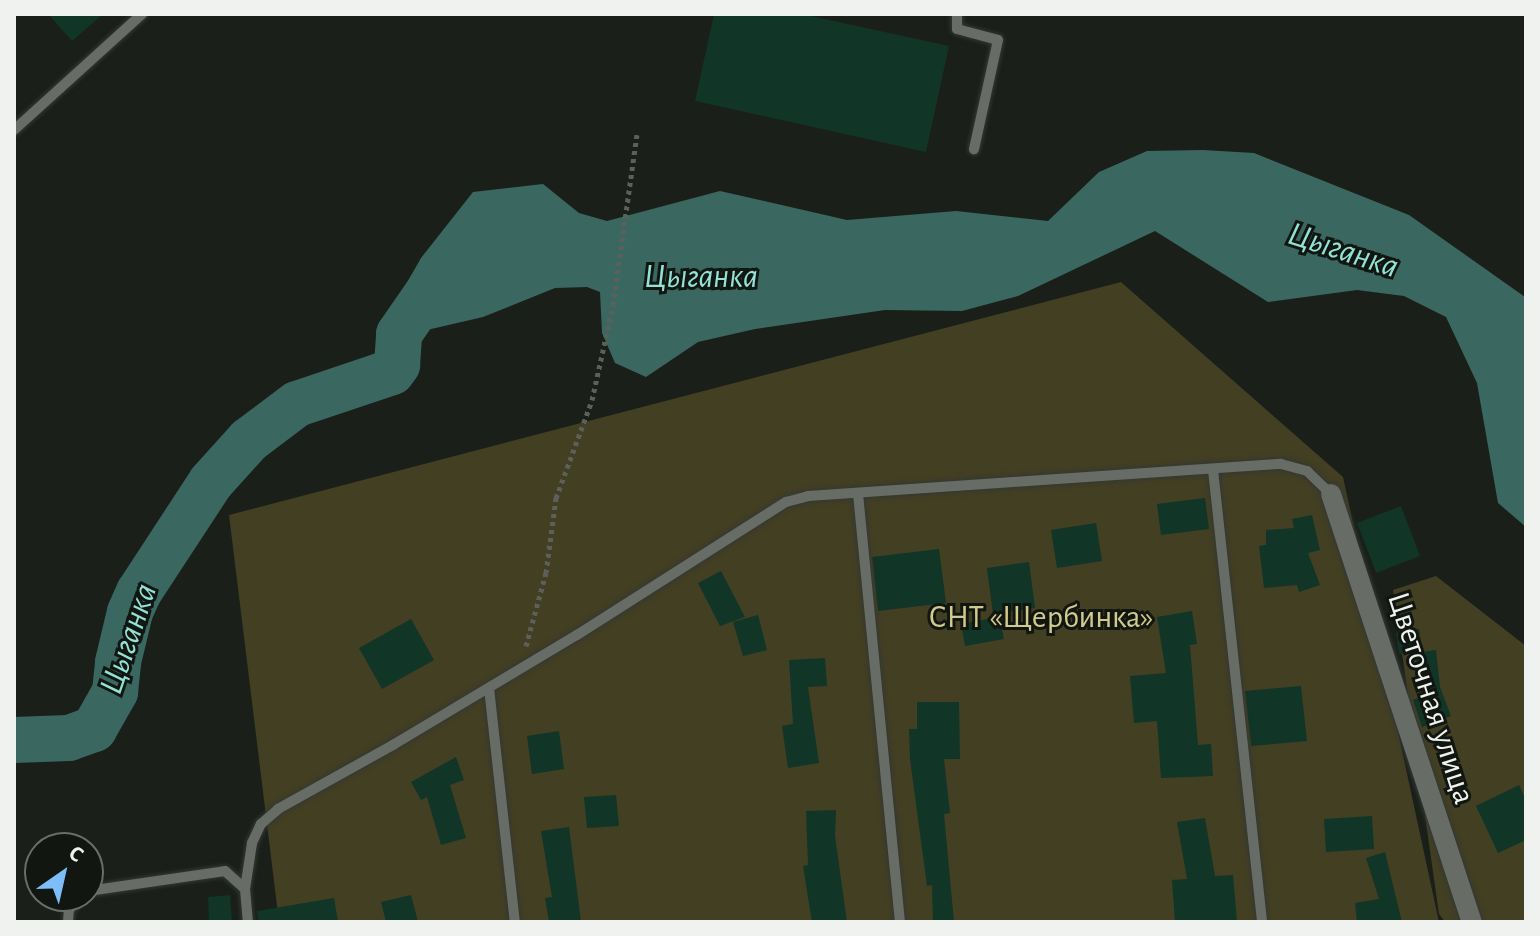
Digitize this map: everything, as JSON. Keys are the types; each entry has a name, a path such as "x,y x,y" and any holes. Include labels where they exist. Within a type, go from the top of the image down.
{"street":[{"name":"Цветочная улица","path":"1331,494 1472,922"}],"lane":[{"path":"14,130 142,14"},
{"path":"957,14 957,29 998,40 974,149"},
{"path":"248,922 245,889 252,843 261,824 278,809 519,670 768,511 808,496 1281,464 1307,471 1331,494"},
{"path":"1213,470 1262,922"},
{"path":"858,494 900,922"},
{"path":"489,688 515,922"},
{"path":"104,889 225,871 245,889"}],"path":[{"path":"519,670 546,573 556,498 592,400 613,305 637,135"}],"green space":[{"name":"СНТ «Щербинка»","path":"1121,282 1343,477 1439,922 279,922 229,515"},
{"path":"1436,576 1526,646 1526,922 1445,922 1439,914 1393,590"}],"water":[{"path":"1147,151 1254,153 1409,215 1525,297 1526,527 1498,503 1477,383 1446,317 1404,296 1357,290 1268,302 1155,231 1018,296 962,311 885,310 755,329 698,342 646,377 615,363 602,333 600,292 587,287 555,288 483,317 427,330 409,318 401,293 421,258 473,192 543,184 579,213 607,221 720,191 847,220 956,211 1048,221 1099,172"}],"building":[{"path":"48,14 103,14 72,41"},
{"path":"714,14 802,14 949,46 926,152 695,101"},
{"path":"1205,498 1209,529 1161,535 1157,504"},
{"path":"1401,506 1420,556 1376,573 1357,523"},
{"path":"1312,515 1320,550 1308,553 1320,585 1299,592 1297,585 1264,588 1259,546 1266,545 1266,530 1294,528 1292,519"},
{"path":"1096,523 1102,561 1057,568 1051,530"},
{"path":"939,549 946,603 878,611 872,557"},
{"path":"1029,562 1035,608 993,614 987,568"},
{"path":"721,571 745,617 720,626 698,583"},
{"path":"1192,611 1197,644 1190,645 1198,745 1211,744 1213,776 1161,778 1157,721 1134,723 1130,676 1166,673 1157,617"},
{"path":"758,615 767,650 743,656 733,622"},
{"path":"999,617 1004,639 965,646 961,624"},
{"path":"411,619 434,660 382,689 359,648"},
{"path":"1419,629 1422,652 1436,650 1440,687 1451,716 1422,727 1413,700 1421,697 1415,653 1399,654 1396,633"},
{"path":"825,658 827,686 808,687 819,763 788,768 782,726 793,724 789,660"},
{"path":"1301,686 1307,741 1251,746 1245,691"},
{"path":"917,702 959,702 960,759 944,759 950,813 944,814 954,922 933,922 932,885 927,886 910,759 909,729 917,729"},
{"path":"559,731 564,769 532,774 527,736"},
{"path":"456,757 464,780 450,785 466,838 441,845 427,797 421,800 411,782"},
{"path":"1519,785 1526,800 1526,840 1498,853 1476,806"},
{"path":"616,795 619,826 587,828 584,797"},
{"path":"836,810 835,836 847,922 812,922 803,866 808,865 806,811"},
{"path":"1372,816 1374,849 1326,852 1324,819"},
{"path":"1205,818 1215,876 1233,875 1237,922 1175,922 1172,880 1187,879 1177,822"},
{"path":"569,827 581,922 549,922 545,898 552,897 541,831"},
{"path":"1385,852 1402,922 1357,922 1355,903 1379,899 1366,858"},
{"path":"230,895 232,922 209,922 208,897"},
{"path":"411,895 418,922 386,922 381,902"},
{"path":"334,898 338,922 258,922 257,911"}],"waterway":[{"name":"Цыганка","path":"14,740 69,738 94,729 115,692 118,662 130,612 139,592 211,482 249,440 297,404 392,372 397,365 399,334 446,266"}]}
